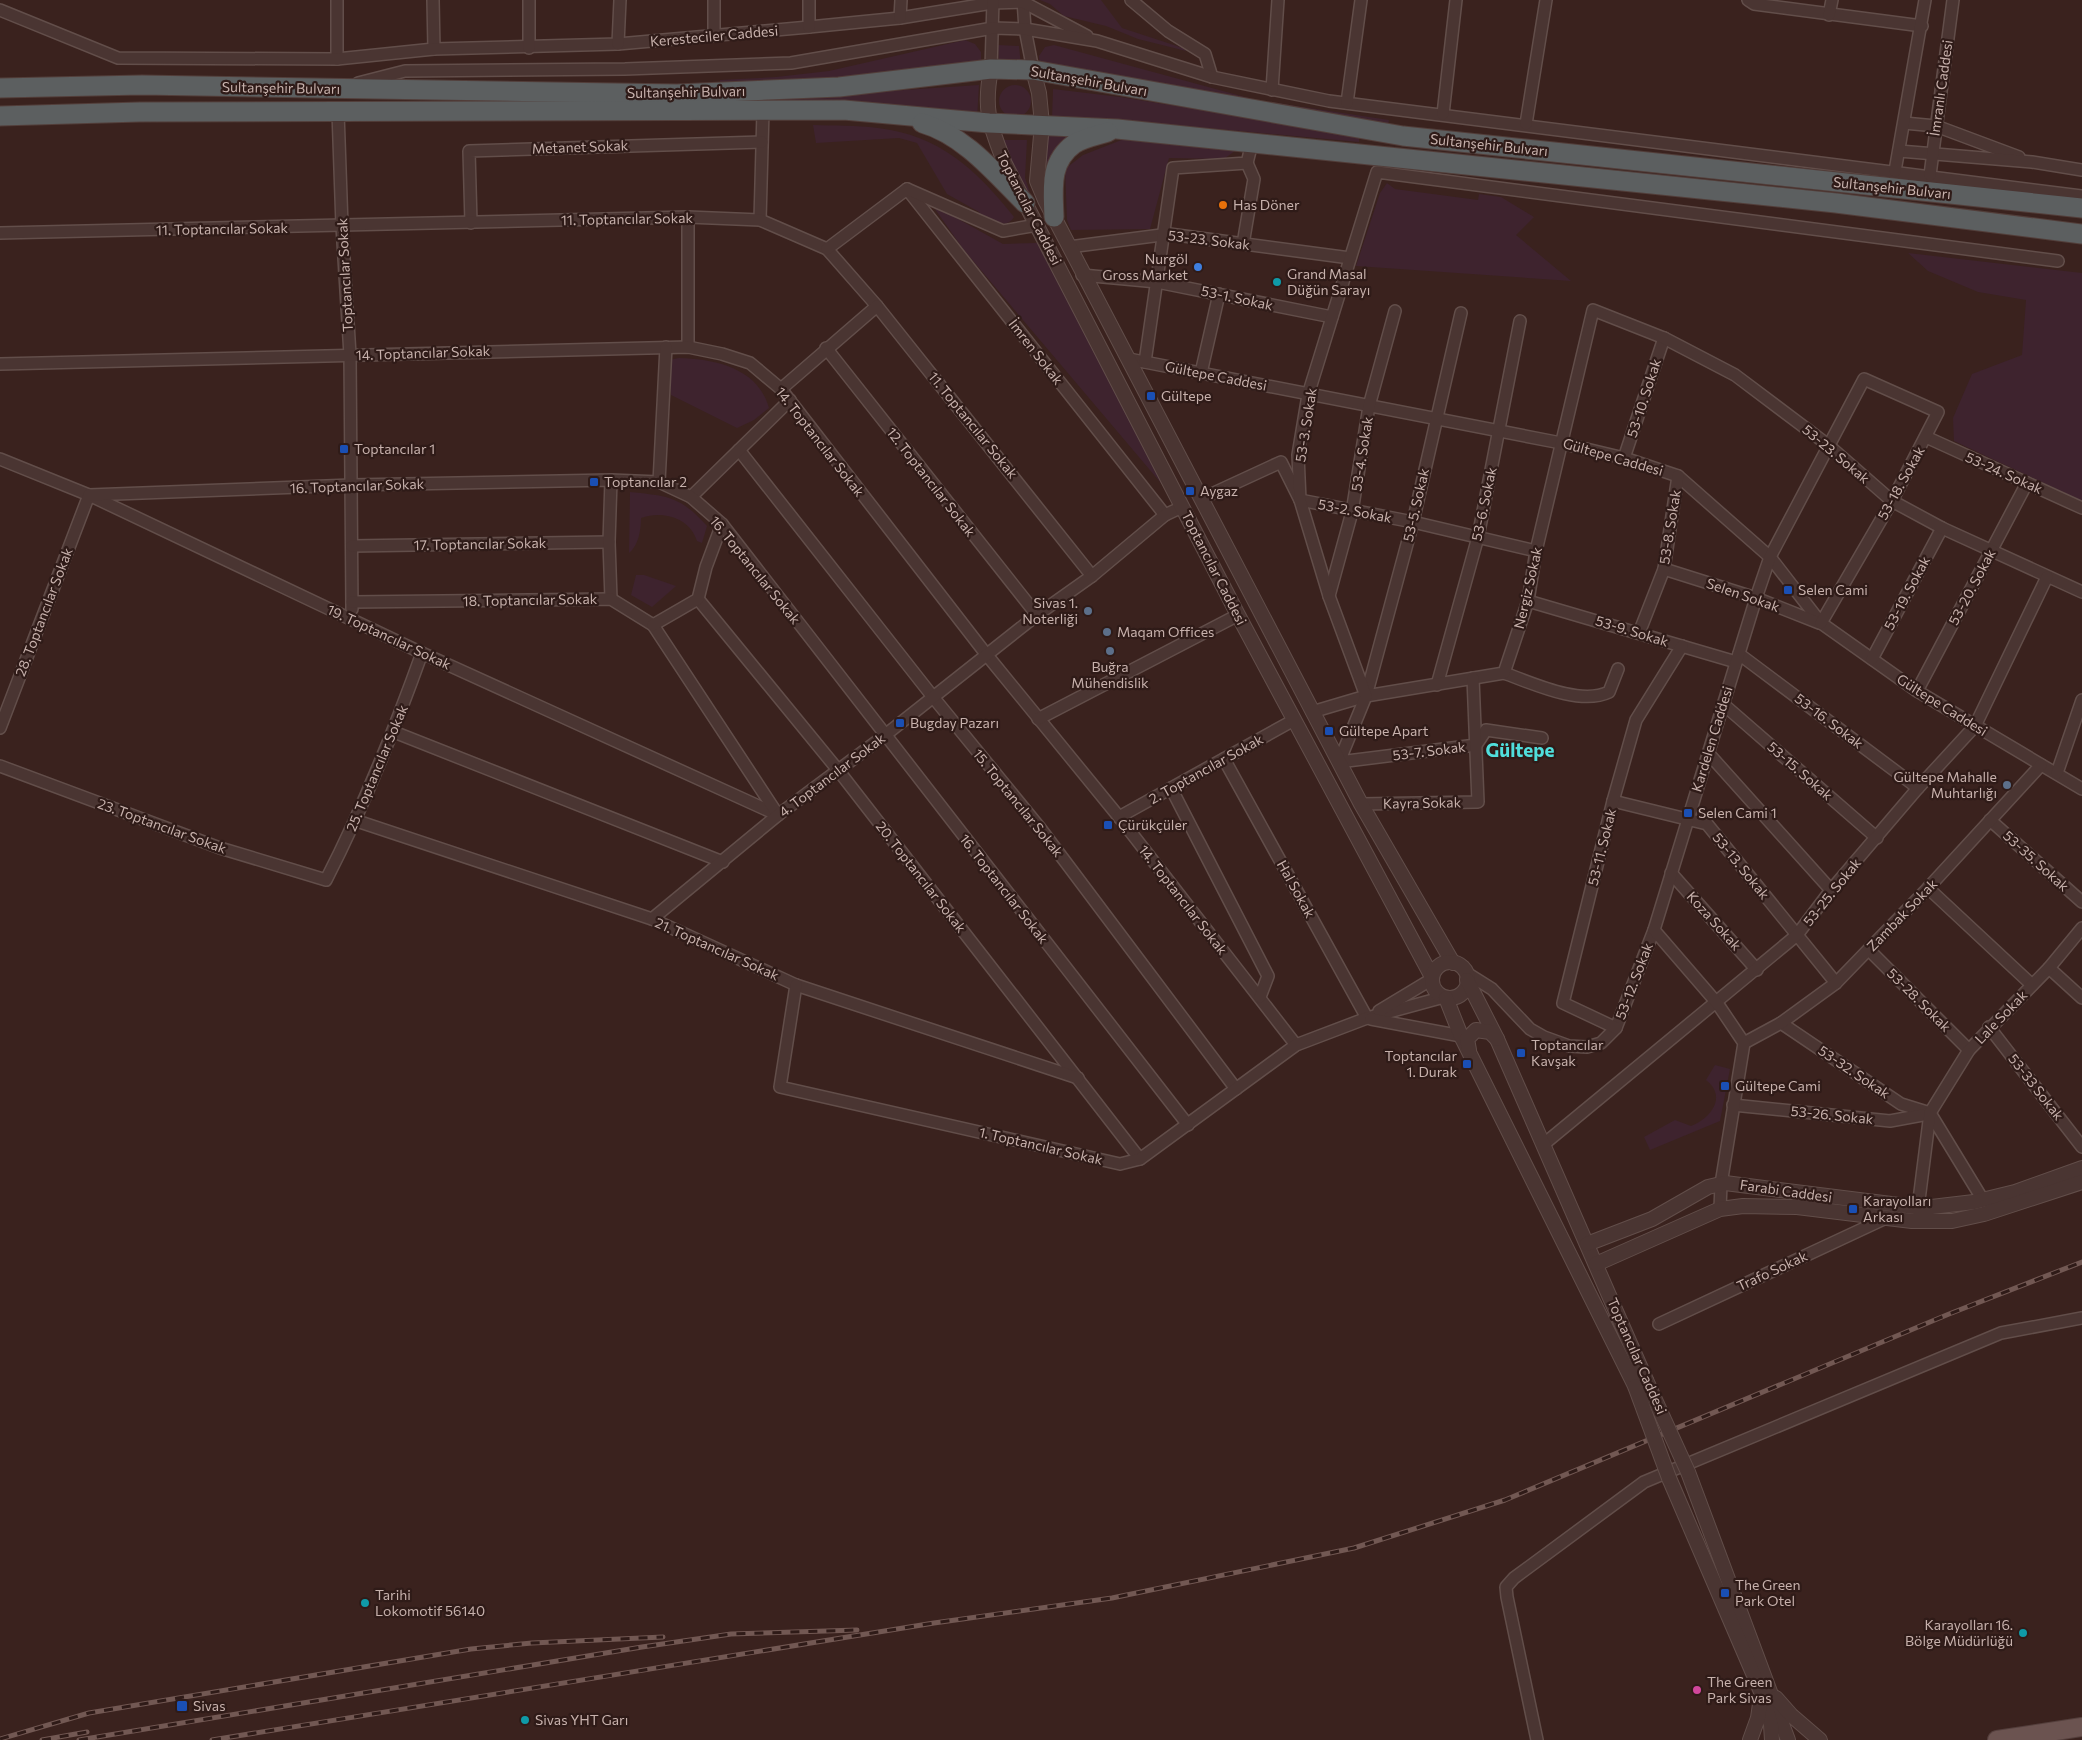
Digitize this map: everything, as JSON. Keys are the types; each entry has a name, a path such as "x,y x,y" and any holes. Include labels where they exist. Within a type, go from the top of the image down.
{"highway":[{"name":"Sultanşehir Bulvarı","path":"0,88 142,86 330,90 686,93 839,87 991,69 1032,70 1404,136 2082,208"},
{"name":"Sultanşehir Bulvarı","path":"0,116 338,112 844,110 989,123 1117,129 1836,203 2082,234"},
{"path":"889,114 940,129 980,158 1025,203"},
{"path":"1054,217 1053,177 1059,160 1075,143 1117,129"}],"main road":[{"path":"1998,1740 2082,1727"}],"street":[{"path":"337,0 337,59"},
{"path":"433,0 434,49"},
{"path":"529,0 529,48"},
{"path":"618,44 620,0"},
{"path":"714,0 714,36"},
{"path":"809,0 809,27"},
{"path":"900,18 901,0"},
{"path":"1132,0 1168,31 1205,54 1212,77"},
{"path":"1272,90 1278,0"},
{"path":"1346,103 1361,0"},
{"path":"1443,114 1456,0"},
{"path":"1526,124 1546,0"},
{"path":"1748,0 1754,4 1922,26"},
{"path":"1830,15 1832,0"},
{"name":"İmranlı Caddesi","path":"1896,171 1922,26 1924,0"},
{"name":"İmranlı Caddesi","path":"1930,175 1953,0"},
{"path":"1023,1 1097,41"},
{"path":"1023,1 1025,29 1032,70"},
{"name":"Keresteciler Caddesi","path":"0,10 118,58 337,59 434,49 529,48 618,44 714,36 900,18 993,2 1023,1"},
{"path":"991,69 993,2"},
{"path":"330,90 405,71 625,69 791,63 993,28 1025,29 1097,41 1212,77 1346,103 1930,175 2082,196"},
{"name":"Toptancılar Caddesi","path":"991,69 986,106 989,123 1005,164 1238,615 1432,978"},
{"name":"Toptancılar Caddesi","path":"1032,70 1039,93 1042,124 1037,181 1068,247 1203,498 1361,804 1453,963"},
{"path":"760,220 763,110"},
{"name":"Toptancılar Sokak","path":"338,112 342,226 350,356 352,618"},
{"path":"1904,123 1936,126 2032,162"},
{"name":"Metanet Sokak","path":"471,223 469,150 762,142"},
{"path":"1243,244 1254,179 1247,163 1252,143"},
{"path":"1899,151 2032,162 2082,170"},
{"path":"1145,362 1173,168 1247,163"},
{"name":"53-3. Sokak","path":"1366,696 1329,596 1300,500 1298,456 1308,395 1377,172 2058,261"},
{"path":"827,249 907,189 1003,231 1037,225"},
{"name":"İmren Sokak","path":"907,189 1165,515"},
{"path":"688,217 688,347"},
{"name":"11. Toptancılar Sokak","path":"0,233 688,217 760,220 827,249 877,306 1092,576"},
{"name":"53-23. Sokak","path":"1068,247 1162,234 1350,258"},
{"name":"53-1. Sokak","path":"1082,275 1157,282 1332,318"},
{"path":"1201,373 1218,294"},
{"path":"781,389 826,348 877,306"},
{"name":"53-23. Sokak","path":"1593,310 1664,338 1735,375 1828,445 1892,501 1942,528 2082,592"},
{"name":"Nergiz Sokak","path":"1504,673 1528,600 1536,551 1593,310"},
{"name":"53-4. Sokak","path":"1329,596 1352,512 1369,406 1395,311"},
{"name":"53-5. Sokak","path":"1366,696 1413,522 1435,420 1462,313"},
{"name":"53-6. Sokak","path":"1437,685 1478,537 1520,321"},
{"name":"53-10. Sokak","path":"1624,458 1664,338"},
{"path":"659,482 666,347"},
{"name":"14. Toptancılar Sokak","path":"0,364 666,347 688,347 722,354 750,363 781,389 790,400 986,654 1119,817 1296,1045"},
{"name":"12. Toptancılar Sokak","path":"826,348 1037,615"},
{"name":"Gültepe Caddesi","path":"1129,359 1435,420 1500,430 1624,458 1678,476 1770,557 1821,623 1917,691 2040,765 2057,773 2082,790"},
{"name":"Kardelen Caddesi","path":"1654,930 1770,557 1864,379"},
{"name":"53-18. Sokak","path":"1821,623 1892,501 1938,412 1864,379"},
{"path":"691,497 790,400"},
{"name":"53-24. Sokak","path":"1926,437 2082,508"},
{"name":"15. Toptancılar Sokak","path":"739,450 933,697 1040,828 1236,1089"},
{"name":"19. Toptancılar Sokak","path":"0,459 89,495 211,554 352,618 422,653 778,815"},
{"name":"53-2. Sokak","path":"1203,498 1281,462 1300,500 1352,512 1413,522 1536,551"},
{"name":"53-8. Sokak","path":"1639,633 1664,568 1678,476"},
{"path":"611,480 609,542 611,600"},
{"name":"16. Toptancılar Sokak","path":"89,495 352,485 611,480 659,482 691,497 722,524 884,736 1188,1124"},
{"name":"53-20. Sokak","path":"1917,691 2027,483"},
{"name":"28. Toptancılar Sokak","path":"0,728 89,495"},
{"name":"4. Toptancılar Sokak","path":"652,919 778,815 884,736 1037,615 1092,576 1165,515 1182,507"},
{"path":"653,625 698,599 706,567 722,524"},
{"name":"53-19. Sokak","path":"1872,659 1942,528"},
{"name":"17. Toptancılar Sokak","path":"352,546 609,542"},
{"name":"Selen Sokak","path":"1664,568 1756,598 1821,623"},
{"name":"53-25. Sokak","path":"1544,1144 1757,970 1797,935 1831,890 1918,788 1975,726 2047,577"},
{"name":"20. Toptancılar Sokak","path":"698,599 838,770 1140,1159"},
{"name":"18. Toptancılar Sokak","path":"352,602 611,600 653,625 778,815"},
{"name":"53-9. Sokak","path":"1528,600 1682,646 1738,658"},
{"path":"1038,719 1238,615"},
{"name":"53-11. Sokak","path":"1616,1028 1563,1003 1613,800 1636,720 1682,646"},
{"name":"25. Toptancılar Sokak","path":"326,880 357,821 394,732 422,653"},
{"name":"53-16. Sokak","path":"1738,658 1918,788"},
{"path":"1312,712 1366,696 1504,673 1551,690 1592,696 1608,692 1618,669"},
{"name":"Kayra Sokak","path":"1361,804 1478,802 1473,678"},
{"path":"1339,762 1366,696"},
{"path":"2057,773 2082,700"},
{"name":"53-15. Sokak","path":"1723,704 1877,838"},
{"name":"2. Toptancılar Sokak","path":"1119,817 1294,720"},
{"name":"53-7. Sokak","path":"1339,762 1476,745 1486,730 1542,738"},
{"path":"394,732 723,862"},
{"path":"1708,753 1831,890"},
{"name":"Hal Sokak","path":"1224,759 1367,1018"},
{"name":"Zambak Sokak","path":"1744,1042 1781,1023 1836,983 1928,888 2040,765"},
{"name":"23. Toptancılar Sokak","path":"0,766 220,848 326,880"},
{"name":"14. Toptancılar Sokak","path":"1171,788 1268,976 1260,997"},
{"name":"53-13. Sokak","path":"1613,800 1707,824 1836,983"},
{"name":"53-35. Sokak","path":"1990,820 2082,902"},
{"name":"21. Toptancılar Sokak","path":"357,821 652,919 796,985 1078,1078"},
{"name":"Koza Sokak","path":"1671,873 1757,970"},
{"path":"1928,888 2032,985"},
{"name":"Lale Sokak","path":"1930,1113 1970,1050 1990,1027 2049,968 2082,928"},
{"path":"1654,930 1717,1003 1744,1042 1733,1105 1720,1209"},
{"name":"53-12. Sokak","path":"1466,976 1492,989 1530,1029 1544,1037 1569,1046 1588,1047 1601,1044 1616,1028 1654,930"},
{"name":"53-28. Sokak","path":"1869,950 1970,1050"},
{"path":"1453,963 1466,976 1460,994 1445,997 1434,988 1432,978 1440,966 1453,963"},
{"path":"2049,968 2082,998"},
{"name":"Toptancılar Caddesi","path":"1466,976 1498,1039 1596,1264 1641,1383 1669,1478 1788,1740"},
{"name":"1. Toptancılar Sokak","path":"1367,1018 1432,978"},
{"name":"1. Toptancılar Sokak","path":"796,985 780,1087 1120,1164 1140,1159 1296,1045 1367,1018 1445,997"},
{"name":"Toptancılar Caddesi","path":"1445,997 1461,1036 1688,1472 1765,1690 1772,1740"},
{"path":"1367,1018 1461,1036"},
{"name":"53-32. Sokak","path":"1781,1023 1901,1104 1930,1113"},
{"name":"53-33 Sokak","path":"1990,1027 2082,1147"},
{"path":"1469,1050 1467,1039 1476,1030 1490,1032 1498,1039"},
{"name":"53-26. Sokak","path":"1733,1105 1890,1122 1930,1113"},
{"path":"1930,1113 1983,1200"},
{"path":"1918,1208 1930,1113"},
{"name":"Farabi Caddesi","path":"1587,1244 1652,1219 1708,1187 1722,1184 1918,1208 1950,1206 1983,1200 2015,1192 2082,1168"},
{"name":"Farabi Caddesi","path":"1596,1264 1720,1209 1743,1206 1798,1208 1912,1221 1952,1221 1984,1214 2082,1182"},
{"name":"Trafo Sokak","path":"1659,1324 1886,1218"},
{"path":"1537,1740 1507,1598 1506,1587 1514,1578 1644,1482 2001,1333 2082,1318"},
{"path":"1750,1740 1765,1690 1820,1740"}],"shaded area":[{"path":"1040,0 1101,0 1122,28 1183,48 1186,51 1138,39 1106,26 1064,16 1050,4"},
{"path":"965,40 975,44 981,52 981,63 974,70 720,87 720,80 776,77 829,71"},
{"path":"998,45 1019,46 1021,65 999,65"},
{"path":"1054,45 1256,100 1389,120 1388,125 1040,65 1039,56 1045,47"},
{"path":"979,85 977,118 648,107"},
{"path":"1015,85 1021,86 1026,90 1030,95 1030,107 1026,112 1021,116 1015,117 1009,116 1004,112 1000,107 999,101 1000,95 1004,90 1009,86"},
{"path":"1053,89 1120,97 1359,135 1359,142 1207,128 1052,120"},
{"path":"813,125 878,128 920,138 938,147 971,170 986,184 1014,217 1011,221 1003,224 994,222 980,217 979,212 947,194 917,143 899,138 816,143"},
{"path":"1047,133 1073,134 1049,164 1042,183"},
{"path":"1124,139 1231,146 1236,150 1224,159 1169,158 1150,229 1071,230 1067,220 1065,169 1083,155"},
{"path":"1000,140 1027,140 1025,178 1036,211"},
{"path":"1387,183 1395,189 1478,200 1479,194 1501,197 1534,217 1516,235 1571,281 1356,266 1380,193"},
{"path":"935,209 942,210 1003,244 1037,243 1085,329 1166,489 963,249"},
{"path":"1908,253 2082,273 2082,501 1954,441 1953,418 1972,374 2022,355 2026,300 1978,292 1928,271"},
{"path":"679,358 707,361 733,368 755,383 763,394 769,408 754,420 737,428 671,395 669,360"},
{"path":"630,492 664,497 681,503 707,526 702,543 697,541 688,527 675,518 658,515 649,516 641,518 637,541 629,553"},
{"path":"636,575 644,575 676,586 652,607 631,595"},
{"path":"1715,1065 1730,1069 1720,1121 1650,1150 1644,1137 1675,1120 1691,1126 1710,1113 1714,1107 1716,1093 1706,1080"}],"railway":[{"path":"212,1740 934,1623 1112,1598 1354,1548 1505,1500 1949,1314 2082,1262"},
{"path":"79,1740 731,1634 857,1630"},
{"path":"0,1739 89,1713 471,1649 532,1643 663,1637"},
{"path":"42,1740 87,1732"}],"place":[{"name":"Has Döner","path":"1223,205"},
{"name":"Nurgöl Gross Market","path":"1198,267"},
{"name":"Grand Masal Düğün Sarayı","path":"1277,282"},
{"name":"Gültepe","path":"1151,396"},
{"name":"Toptancılar 1","path":"344,449"},
{"name":"Toptancılar 2","path":"594,482"},
{"name":"Aygaz","path":"1190,491"},
{"name":"Selen Cami","path":"1788,590"},
{"name":"Sivas 1. Noterliği","path":"1088,611"},
{"name":"Maqam Offices","path":"1107,632"},
{"name":"Buğra Mühendislik","path":"1110,651"},
{"name":"Bugday Pazarı","path":"900,723"},
{"name":"Gültepe Apart","path":"1329,731"},
{"name":"Gültepe Mahalle Muhtarlığı","path":"2007,785"},
{"name":"Selen Cami 1","path":"1688,813"},
{"name":"Çürükçüler","path":"1108,825"},
{"name":"Toptancılar Kavşak","path":"1521,1053"},
{"name":"Toptancılar 1. Durak","path":"1467,1064"},
{"name":"Gültepe Cami","path":"1725,1086"},
{"name":"Karayolları Arkası","path":"1853,1209"},
{"name":"The Green Park Otel","path":"1725,1593"},
{"name":"Tarihi Lokomotif 56140","path":"365,1603"},
{"name":"Karayolları 16. Bölge Müdürlüğü","path":"2023,1633"},
{"name":"The Green Park Sivas","path":"1697,1690"},
{"name":"Sivas","path":"182,1706"},
{"name":"Sivas YHT Garı","path":"525,1720"}],"district":[{"name":"Gültepe","path":"1520,750"}]}
